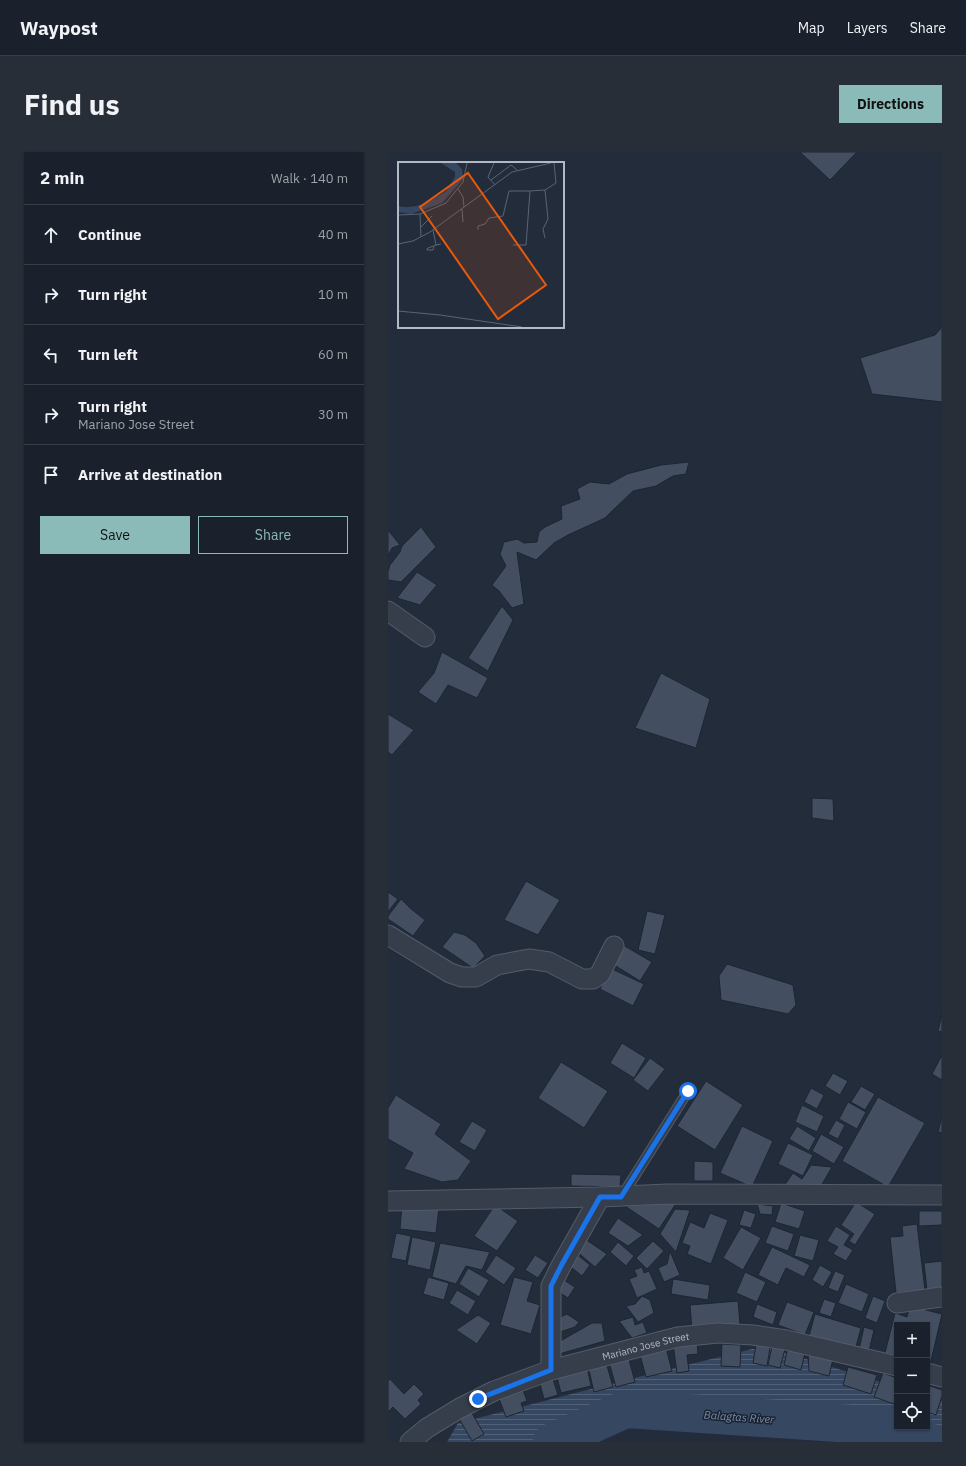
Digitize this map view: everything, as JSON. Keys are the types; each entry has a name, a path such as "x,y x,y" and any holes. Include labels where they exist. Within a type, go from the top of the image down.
{"street":[{"path":"388,611 425,637"},
{"path":"388,935 450,973 462,977 476,977 497,965 529,959 548,962 582,979 593,979 600,974 614,946"},
{"path":"388,1200 621,1197 668,1194 942,1195"},
{"path":"551,1370 551,1286 600,1197"},
{"path":"897,1303 942,1296"},
{"name":"Mariano Jose Street","path":"410,1442 427,1428 466,1405 494,1391 551,1370 678,1337 718,1333 753,1334 786,1340 894,1365"},
{"path":"930,1374 942,1377"}],"lane":[{"path":"621,1197 688,1091"}],"water":[{"path":"752,1349 773,1349 894,1386 894,1430 930,1430 930,1398 942,1401 942,1442 884,1442 760,1404 640,1421 591,1442 447,1442 458,1423"}],"building":[{"path":"800,152 857,152 830,180"},
{"path":"942,327 942,402 872,394 860,358 935,335"},
{"path":"689,462 686,474 673,476 656,486 633,491 605,518 554,543 536,560 517,552 524,604 512,608 499,591 492,585 506,566 500,554 504,542 517,539 524,543 537,542 539,532 545,527 562,519 561,506 580,499 577,489 590,482 609,484 627,474 661,465"},
{"path":"421,527 436,547 401,582 388,580 390,565 400,552 402,546"},
{"path":"388,530 400,545 392,548 388,556"},
{"path":"417,572 437,585 420,605 397,598"},
{"path":"502,606 513,620 488,671 468,658"},
{"path":"442,652 488,678 477,698 448,685 436,704 418,692 434,673"},
{"path":"661,673 710,699 696,748 635,728"},
{"path":"388,714 414,730 392,755 388,752"},
{"path":"812,798 833,799 834,821 812,818"},
{"path":"526,881 560,900 538,935 504,920"},
{"path":"388,892 398,899 388,912"},
{"path":"401,899 425,920 413,936 388,919 388,916"},
{"path":"647,911 665,915 655,954 638,950"},
{"path":"454,932 465,935 476,943 485,956 473,968 442,947"},
{"path":"623,945 652,962 640,981 611,963"},
{"path":"727,964 793,985 796,1005 788,1014 721,1000 719,976"},
{"path":"610,968 644,984 633,1006 600,989"},
{"path":"942,1014 942,1032 938,1031"},
{"path":"622,1043 646,1058 634,1078 610,1063"},
{"path":"942,1055 942,1080 932,1074"},
{"path":"650,1058 665,1069 648,1091 633,1080"},
{"path":"561,1062 608,1091 584,1128 538,1098"},
{"path":"833,1073 848,1081 840,1095 825,1086"},
{"path":"706,1081 743,1105 715,1150 677,1126"},
{"path":"861,1086 875,1094 865,1110 851,1102"},
{"path":"811,1088 824,1095 817,1109 804,1102"},
{"path":"396,1095 441,1124 435,1134 471,1161 458,1180 442,1182 404,1169 413,1153 388,1139 388,1108"},
{"path":"878,1097 925,1123 888,1187 842,1161"},
{"path":"848,1102 866,1112 857,1129 839,1119"},
{"path":"802,1105 824,1116 817,1132 795,1122"},
{"path":"942,1116 942,1133 938,1132"},
{"path":"836,1120 845,1125 838,1139 828,1134"},
{"path":"472,1121 487,1130 475,1151 459,1142"},
{"path":"742,1126 773,1141 752,1187 720,1173"},
{"path":"797,1126 816,1138 809,1151 789,1139"},
{"path":"821,1134 844,1147 834,1164 812,1151"},
{"path":"788,1143 813,1155 803,1176 778,1164"},
{"path":"694,1161 713,1162 713,1181 694,1181"},
{"path":"811,1165 832,1167 821,1186 784,1186 793,1173 802,1179"},
{"path":"571,1174 621,1175 620,1187 571,1186"},
{"path":"677,1202 659,1229 625,1206"},
{"path":"856,1202 875,1214 855,1245 849,1241 854,1234 841,1225"},
{"path":"781,1203 805,1211 799,1229 775,1222"},
{"path":"402,1204 439,1208 436,1233 400,1229"},
{"path":"757,1204 773,1206 772,1215 760,1214"},
{"path":"495,1205 518,1221 497,1251 474,1236"},
{"path":"675,1209 690,1210 676,1252 660,1234"},
{"path":"744,1210 756,1214 751,1228 739,1225"},
{"path":"919,1211 942,1211 942,1225 919,1226"},
{"path":"710,1213 728,1220 711,1264 687,1254 690,1246 682,1243 690,1222 704,1228"},
{"path":"618,1218 643,1235 628,1246 608,1233"},
{"path":"917,1224 925,1290 896,1293 890,1237 903,1236 902,1226"},
{"path":"772,1226 794,1234 788,1251 765,1243"},
{"path":"836,1226 850,1235 844,1245 853,1250 846,1261 833,1254 838,1247 827,1241"},
{"path":"741,1227 761,1238 743,1270 723,1258"},
{"path":"396,1233 411,1236 406,1261 391,1258"},
{"path":"800,1235 819,1240 813,1261 794,1256"},
{"path":"412,1237 436,1242 430,1270 407,1265"},
{"path":"585,1239 607,1254 595,1267 576,1251"},
{"path":"653,1241 664,1251 647,1269 636,1258"},
{"path":"618,1242 634,1256 626,1266 610,1252"},
{"path":"440,1243 490,1252 482,1270 466,1266 456,1284 432,1277"},
{"path":"772,1247 810,1265 804,1277 786,1268 778,1285 758,1275"},
{"path":"670,1251 680,1275 664,1282 658,1268 667,1264"},
{"path":"575,1253 590,1265 582,1276 567,1264"},
{"path":"496,1255 516,1268 504,1285 485,1272"},
{"path":"535,1255 548,1263 538,1278 525,1270"},
{"path":"942,1261 942,1288 927,1290 924,1263"},
{"path":"820,1265 832,1272 823,1287 812,1280"},
{"path":"642,1267 644,1273 649,1271 657,1289 637,1298 629,1279 637,1276 634,1270"},
{"path":"468,1268 489,1280 479,1297 459,1284"},
{"path":"835,1271 845,1275 838,1292 828,1288"},
{"path":"745,1272 766,1282 757,1302 736,1293"},
{"path":"428,1277 449,1283 444,1300 423,1294"},
{"path":"514,1277 533,1282 527,1301 540,1305 531,1334 500,1325"},
{"path":"559,1277 575,1287 568,1298 552,1288"},
{"path":"673,1279 710,1285 708,1300 671,1294"},
{"path":"846,1284 869,1294 862,1312 838,1303"},
{"path":"457,1290 476,1301 468,1315 449,1303"},
{"path":"642,1296 650,1300 654,1313 638,1322 626,1306 635,1304"},
{"path":"873,1296 885,1301 877,1323 865,1318"},
{"path":"824,1299 836,1303 831,1317 819,1313"},
{"path":"738,1301 740,1325 692,1330 690,1305"},
{"path":"787,1302 814,1312 805,1335 778,1325"},
{"path":"757,1304 777,1312 773,1325 753,1317"},
{"path":"910,1306 942,1314 930,1365 930,1322 894,1322 894,1355 885,1353 895,1313 907,1317"},
{"path":"567,1314 579,1322 575,1327 557,1333 556,1319"},
{"path":"815,1314 861,1328 855,1350 809,1336"},
{"path":"478,1315 491,1323 477,1344 456,1330"},
{"path":"633,1317 635,1325 643,1322 647,1333 632,1338 619,1321"},
{"path":"592,1323 602,1323 605,1341 559,1354 555,1344"},
{"path":"864,1327 874,1330 869,1351 859,1349"},
{"path":"757,1339 771,1341 767,1366 753,1363"},
{"path":"697,1342 698,1354 687,1355 689,1371 677,1373 673,1344"},
{"path":"773,1342 786,1345 780,1368 768,1365"},
{"path":"789,1343 806,1348 801,1370 784,1365"},
{"path":"665,1344 672,1371 646,1377 639,1351"},
{"path":"722,1344 741,1345 740,1367 721,1366"},
{"path":"808,1352 833,1359 829,1376 809,1371"},
{"path":"628,1356 635,1382 616,1387 609,1362"},
{"path":"606,1362 613,1387 594,1392 588,1366"},
{"path":"587,1367 591,1386 561,1393 556,1373"},
{"path":"848,1367 877,1375 871,1394 843,1385"},
{"path":"883,1373 894,1377 894,1404 874,1397"},
{"path":"552,1376 558,1395 544,1399 539,1380"},
{"path":"390,1379 404,1394 414,1384 424,1394 418,1400 421,1404 405,1419 393,1407 388,1412 388,1381"},
{"path":"930,1386 942,1390 942,1396 936,1415 930,1413"},
{"path":"522,1387 527,1401 521,1403 524,1411 506,1417 498,1396"},
{"path":"469,1408 484,1434 472,1441 457,1415"}],"waterway":[{"name":"Balagtas River","path":"552,1442 626,1409 898,1427 929,1442"}],"route":[{"path":"478,1399 494,1391 551,1370 551,1286 600,1197 621,1197 688,1091"}]}
